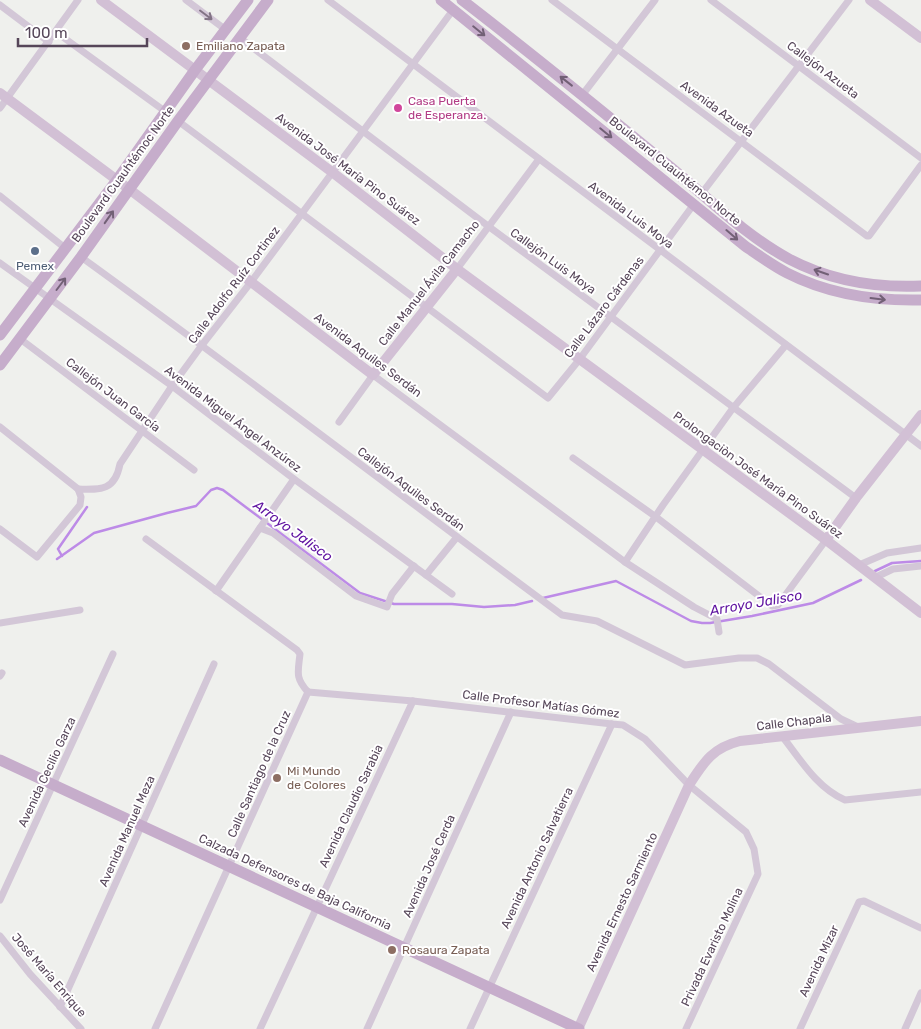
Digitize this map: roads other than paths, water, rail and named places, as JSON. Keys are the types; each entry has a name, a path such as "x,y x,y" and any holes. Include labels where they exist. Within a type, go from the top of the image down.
{"main road":[{"name":"Avenida José María Pino Suárez","path":"101,0 332,172 579,360"},
{"name":"Boulevard Cuauhtémoc Norte","path":"2,329 35,289 117,180 195,70 248,0"},
{"name":"Boulevard Cuauhtémoc Norte","path":"0,365 268,0"},
{"name":"Boulevard Cuauhtémoc Norte","path":"441,0 752,251 786,273 833,290 862,297 894,301 921,300"},
{"name":"Boulevard Cuauhtémoc Norte","path":"462,0 583,94 733,220 771,248 806,267 852,281 878,285 921,286"},
{"path":"870,0 921,38"},
{"name":"Avenida Aquiles Serdán","path":"3,96 374,375"},
{"name":"Calle Manuel Ávila Camacho","path":"374,375 457,269"},
{"name":"Prolongaciòn José María Pino Suárez","path":"579,360 703,449 921,613"},
{"path":"826,540 856,498 921,415"},
{"name":"Calle Chapala","path":"689,785 706,758 727,744 921,721"},
{"name":"Calzada Defensores de Baja California","path":"0,760 578,1029"},
{"name":"Avenida Ernesto Sarmiento","path":"578,1029 689,785"}],"street":[{"path":"0,108 3,96 49,42 78,0"},
{"path":"186,0 226,30"},
{"name":"Avenida Luis Moya","path":"328,0 921,446"},
{"name":"Avenida Azueta","path":"552,0 868,236 921,165"},
{"path":"583,94 655,0"},
{"name":"Callejón Azueta","path":"711,0 921,158"},
{"path":"702,193 849,0"},
{"path":"0,4 49,42"},
{"name":"Calle Adolfo Ruíz Cortinez","path":"78,488 99,489 111,485 118,475 120,464 172,386 453,10"},
{"path":"56,32 166,112"},
{"name":"Callejón Luis Moya","path":"240,38 362,132 856,498"},
{"path":"178,121 428,308"},
{"name":"Calle Manuel Ávila Camacho","path":"457,269 539,159"},
{"path":"0,196 65,248"},
{"name":"Calle Lázaro Cárdenas","path":"428,308 548,398 579,360 694,204"},
{"name":"Callejón Aquiles Serdán","path":"81,257 202,345 562,615 597,621 685,665 739,658 757,658 769,664 841,719 858,727"},
{"name":"Avenida Miguel Ángel Anzúrez","path":"0,262 172,386 294,479 452,594"},
{"name":"Callejón Juan García","path":"19,338 194,470"},
{"path":"625,562 733,408 786,345"},
{"name":"Calle Manuel Ávila Camacho","path":"339,422 374,375"},
{"name":"Avenida Aquiles Serdán","path":"374,375 625,562 718,625"},
{"path":"0,427 78,488 80,497 80,506 37,557 0,529"},
{"path":"573,458 656,517 772,606 775,606 826,540"},
{"path":"216,591 294,479"},
{"path":"261,527 272,533 356,596 387,607 391,597 414,566"},
{"path":"426,575 457,537"},
{"path":"146,539 297,650 300,654 299,678 301,684 308,692"},
{"path":"859,565 887,553 921,548"},
{"path":"874,578 893,569 921,566"},
{"path":"0,622 80,610"},
{"name":"Avenida Cecilio Garza","path":"0,900 114,654"},
{"name":"Avenida Manuel Meza","path":"60,1006 214,664"},
{"name":"Calle Profesor Matías Gómez","path":"308,692 413,701 624,726 646,739 689,785 746,832 754,849 758,874"},
{"name":"Calle Santiago de la Cruz","path":"155,1029 308,692"},
{"name":"Avenida Claudio Sarabia","path":"260,1029 413,701"},
{"name":"Avenida José Cerda","path":"367,1029 511,712"},
{"name":"Avenida Antonio Salvatierra","path":"470,1029 612,724"},
{"path":"782,736 806,768 822,785 835,795 846,800 921,792"},
{"name":"Privada Evaristo Molina","path":"686,1029 758,874"},
{"name":"Avenida Mizar","path":"800,1029 859,902 864,901 921,928"},
{"name":"José María Enrique","path":"0,936 30,974 81,1029"},
{"path":"904,1029 921,993"}],"waterway":[{"name":"Arroyo Jalisco","path":"57,559 94,533 196,506 211,490 217,488 223,490 360,593 394,604 452,604 484,607 515,605 532,601"},
{"path":"62,556 58,549 87,507"},
{"name":"Arroyo Jalisco","path":"875,571 892,563 921,561"},
{"name":"Arroyo Jalisco","path":"543,598 616,581 691,621 710,623 813,603 861,580"}],"place":[{"name":"Emiliano Zapata","path":"186,46"},
{"name":"Casa Puerta de Esperanza.","path":"398,108"},
{"name":"Pemex","path":"35,251"},
{"name":"Mi Mundo de Colores","path":"277,778"},
{"name":"Rosaura Zapata","path":"392,950"}]}
